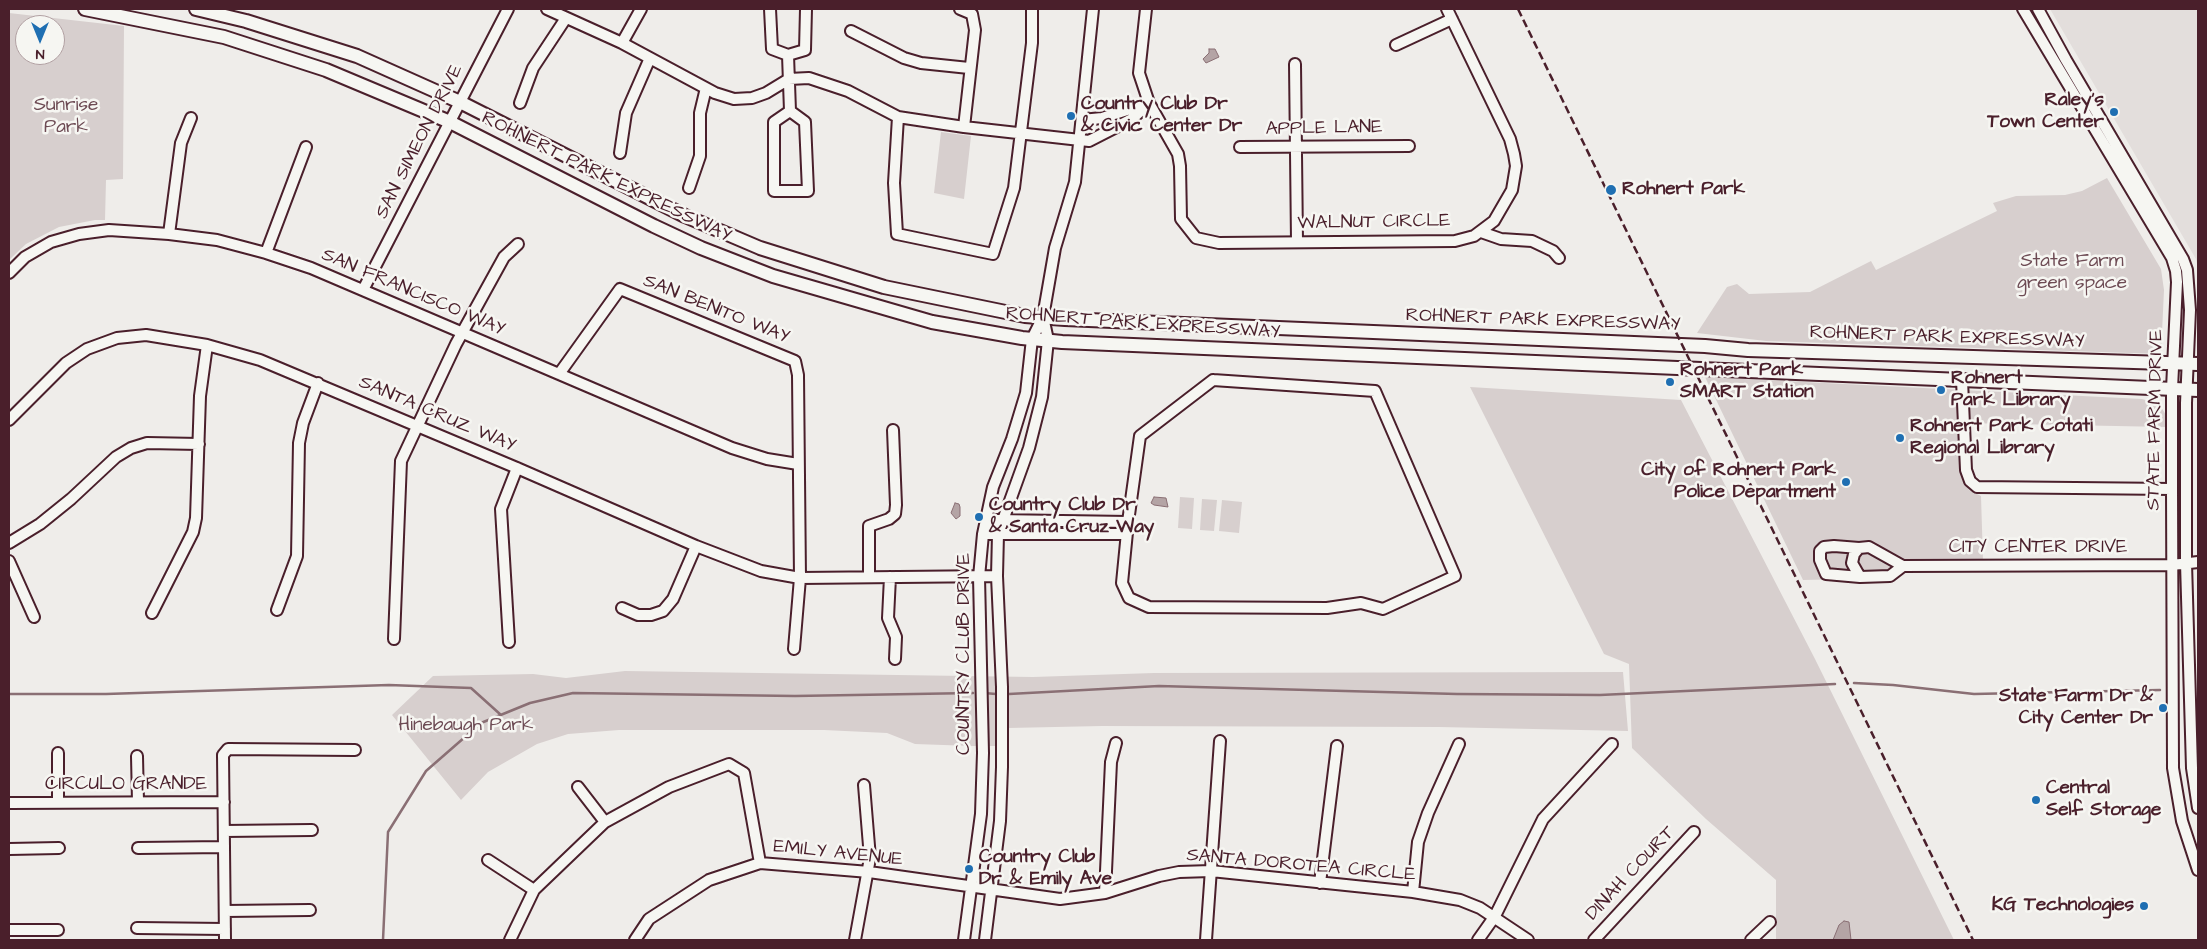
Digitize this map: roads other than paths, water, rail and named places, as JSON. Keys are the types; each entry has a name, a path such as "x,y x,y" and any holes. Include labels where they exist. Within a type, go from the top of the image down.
{"main road":[{"name":"ROHNERT PARK EXPRESSWAY","path":"85,9 214,35 276,53 370,87 450,122 654,226 773,276 932,322 1048,340 2192,389"},
{"name":"ROHNERT PARK EXPRESSWAY","path":"196,9 246,21 334,48 460,102 685,216 760,248 884,288 926,297 1043,317 1706,346 1748,350 2193,364"}],"street":[{"name":"SAN SIMEON DRIVE","path":"363,290 508,9"},
{"path":"547,9 622,43 706,88 734,99 752,98 766,93 789,79 809,78 848,91 898,117 1080,141 1089,141 1132,119 1149,103"},
{"path":"622,43 640,9"},
{"path":"770,9 772,49 788,55 805,50 806,9"},
{"path":"960,9 972,14 975,30 969,68 964,127"},
{"path":"898,117 894,183 898,234 994,254 1009,207 1021,134 1032,43 1032,9"},
{"name":"COUNTRY CLUB DRIVE","path":"964,940 981,814 980,577 983,534 992,487 1012,439 1026,393 1032,339 1043,317 1055,248 1075,182 1093,9"},
{"name":"WALNUT CIRCLE","path":"1146,9 1139,73 1149,103 1178,154 1181,219 1196,238 1219,243 1455,240 1481,232 1494,221 1512,190 1516,166 1514,154 1510,139 1446,9"},
{"name":"STATE FARM DRIVE","path":"2023,9 2172,258 2178,282 2172,389 2175,789 2182,821 2198,870"},
{"name":"STATE FARM DRIVE","path":"2038,9 2183,259 2189,280 2193,364 2186,563 2192,768 2198,808"},
{"path":"520,104 533,68 566,18"},
{"path":"1396,46 1452,19"},
{"path":"851,31 904,58 969,68"},
{"path":"788,55 790,111"},
{"path":"620,153 626,113 650,58"},
{"path":"1295,64 1297,242"},
{"path":"688,188 700,156 700,113 706,88"},
{"path":"1082,120 1102,118 1149,103"},
{"path":"790,111 806,122 808,191 774,192 774,122 790,111"},
{"path":"169,234 181,143 191,118"},
{"name":"APPLE LANE","path":"1240,148 1409,146"},
{"path":"266,253 306,147"},
{"name":"SAN FRANCISCO WAY","path":"9,273 25,257 51,242 79,234 109,230 169,234 217,240 266,253 311,268 732,448 767,459 798,464"},
{"path":"1481,232 1501,239 1532,241 1554,251 1559,258"},
{"path":"394,639 401,461 462,333 504,257 518,244"},
{"name":"SAN BENITO WAY","path":"558,374 620,289 795,361 798,375 800,578 794,649"},
{"name":"COUNTRY CLUB DRIVE","path":"985,940 1000,821 1002,687 997,576 998,534 1029,448 1042,397 1048,340 1043,317"},
{"name":"SANTA CRUZ WAY","path":"9,420 66,363 87,349 117,338 146,335 207,345 260,360 419,426 696,546 761,571 800,578 997,576"},
{"path":"152,613 193,532 196,518 200,396 207,345"},
{"path":"1213,380 1375,391 1456,576 1383,609 1361,603 1327,608 1149,606 1129,598 1122,583 1128,522 1140,436 1213,380"},
{"path":"1962,380 1966,470 1970,481 1977,487 2172,489"},
{"path":"277,610 297,556 299,443 303,422 318,383"},
{"path":"869,577 869,526 895,514 893,430"},
{"path":"9,543 48,518 116,457 131,448 147,443 199,444"},
{"path":"509,642 501,509 517,468"},
{"path":"986,520 1128,522"},
{"path":"983,534 1126,534"},
{"path":"622,608 638,615 651,615 663,611 673,599 696,546"},
{"name":"CITY CENTER DRIVE","path":"1903,566 1890,576 1860,577 1826,574 1820,560 1820,551 1824,547 1834,546 1869,547 1903,566 2172,565 2198,562"},
{"path":"1859,548 1854,554 1852,562 1860,577"},
{"path":"9,561 34,617"},
{"path":"890,577 888,618 896,636 895,659"},
{"path":"1206,940 1220,741"},
{"path":"1104,893 1111,762 1116,743"},
{"path":"1413,892 1418,842 1428,813 1459,744"},
{"path":"1478,940 1495,916 1543,819 1612,744"},
{"path":"1320,883 1337,746"},
{"path":"224,802 223,755 228,749 355,750"},
{"path":"58,753 58,802"},
{"path":"137,756 138,802"},
{"path":"510,940 534,890 605,822 669,787 729,764 744,773 760,863"},
{"path":"855,940 869,872 868,821 864,785"},
{"path":"578,787 605,822"},
{"name":"CIRCULO GRANDE","path":"9,803 224,802 225,940"},
{"path":"224,831 312,830"},
{"name":"DINAH COURT","path":"1594,940 1694,832"},
{"path":"138,848 224,847"},
{"path":"9,849 59,848"},
{"path":"488,860 534,890"},
{"name":"EMILY AVENUE","path":"635,940 649,919 709,880 760,863 869,872 972,888"},
{"name":"SANTA DOROTEA CIRCLE","path":"972,888 1060,899 1104,893 1159,876 1179,872 1210,871 1413,892 1460,900 1495,916 1528,940"},
{"path":"225,911 310,910"},
{"path":"1751,940 1770,922"},
{"path":"137,928 225,929"},
{"path":"9,930 58,930"}],"waterway":[{"path":"1854,683 1893,685 1974,694 2160,690"},
{"path":"1009,694 1159,686 1457,694 1600,695 1835,684"},
{"path":"9,694 106,694 389,685 471,688 501,715"},
{"path":"383,940 388,832 426,771 481,723 530,703 573,693 795,696 973,693"},
{"path":"984,693 996,694"}],"railway":[{"path":"1518,9 1973,940"}],"place":[{"name":"Raley's Town Center","path":"2114,112"},
{"name":"Country Club Dr & Civic Center Dr","path":"1071,116"},
{"name":"Rohnert Park","path":"1611,190"},
{"name":"Rohnert Park SMART Station","path":"1670,382"},
{"name":"Rohnert Park Library","path":"1941,390"},
{"name":"Rohnert Park Cotati Regional Library","path":"1900,438"},
{"name":"City of Rohnert Park Police Department","path":"1846,482"},
{"name":"Country Club Dr & Santa Cruz Way","path":"979,517"},
{"name":"State Farm Dr & City Center Dr","path":"2163,708"},
{"name":"Central Self Storage","path":"2036,800"},
{"name":"Country Club Dr & Emily Ave","path":"969,869"},
{"name":"KG Technologies","path":"2144,906"}],"park label":[{"name":"Sunrise Park","path":"66,117"},
{"name":"State Farm green space","path":"2072,273"},
{"name":"Hinebaugh Park","path":"466,726"}]}
